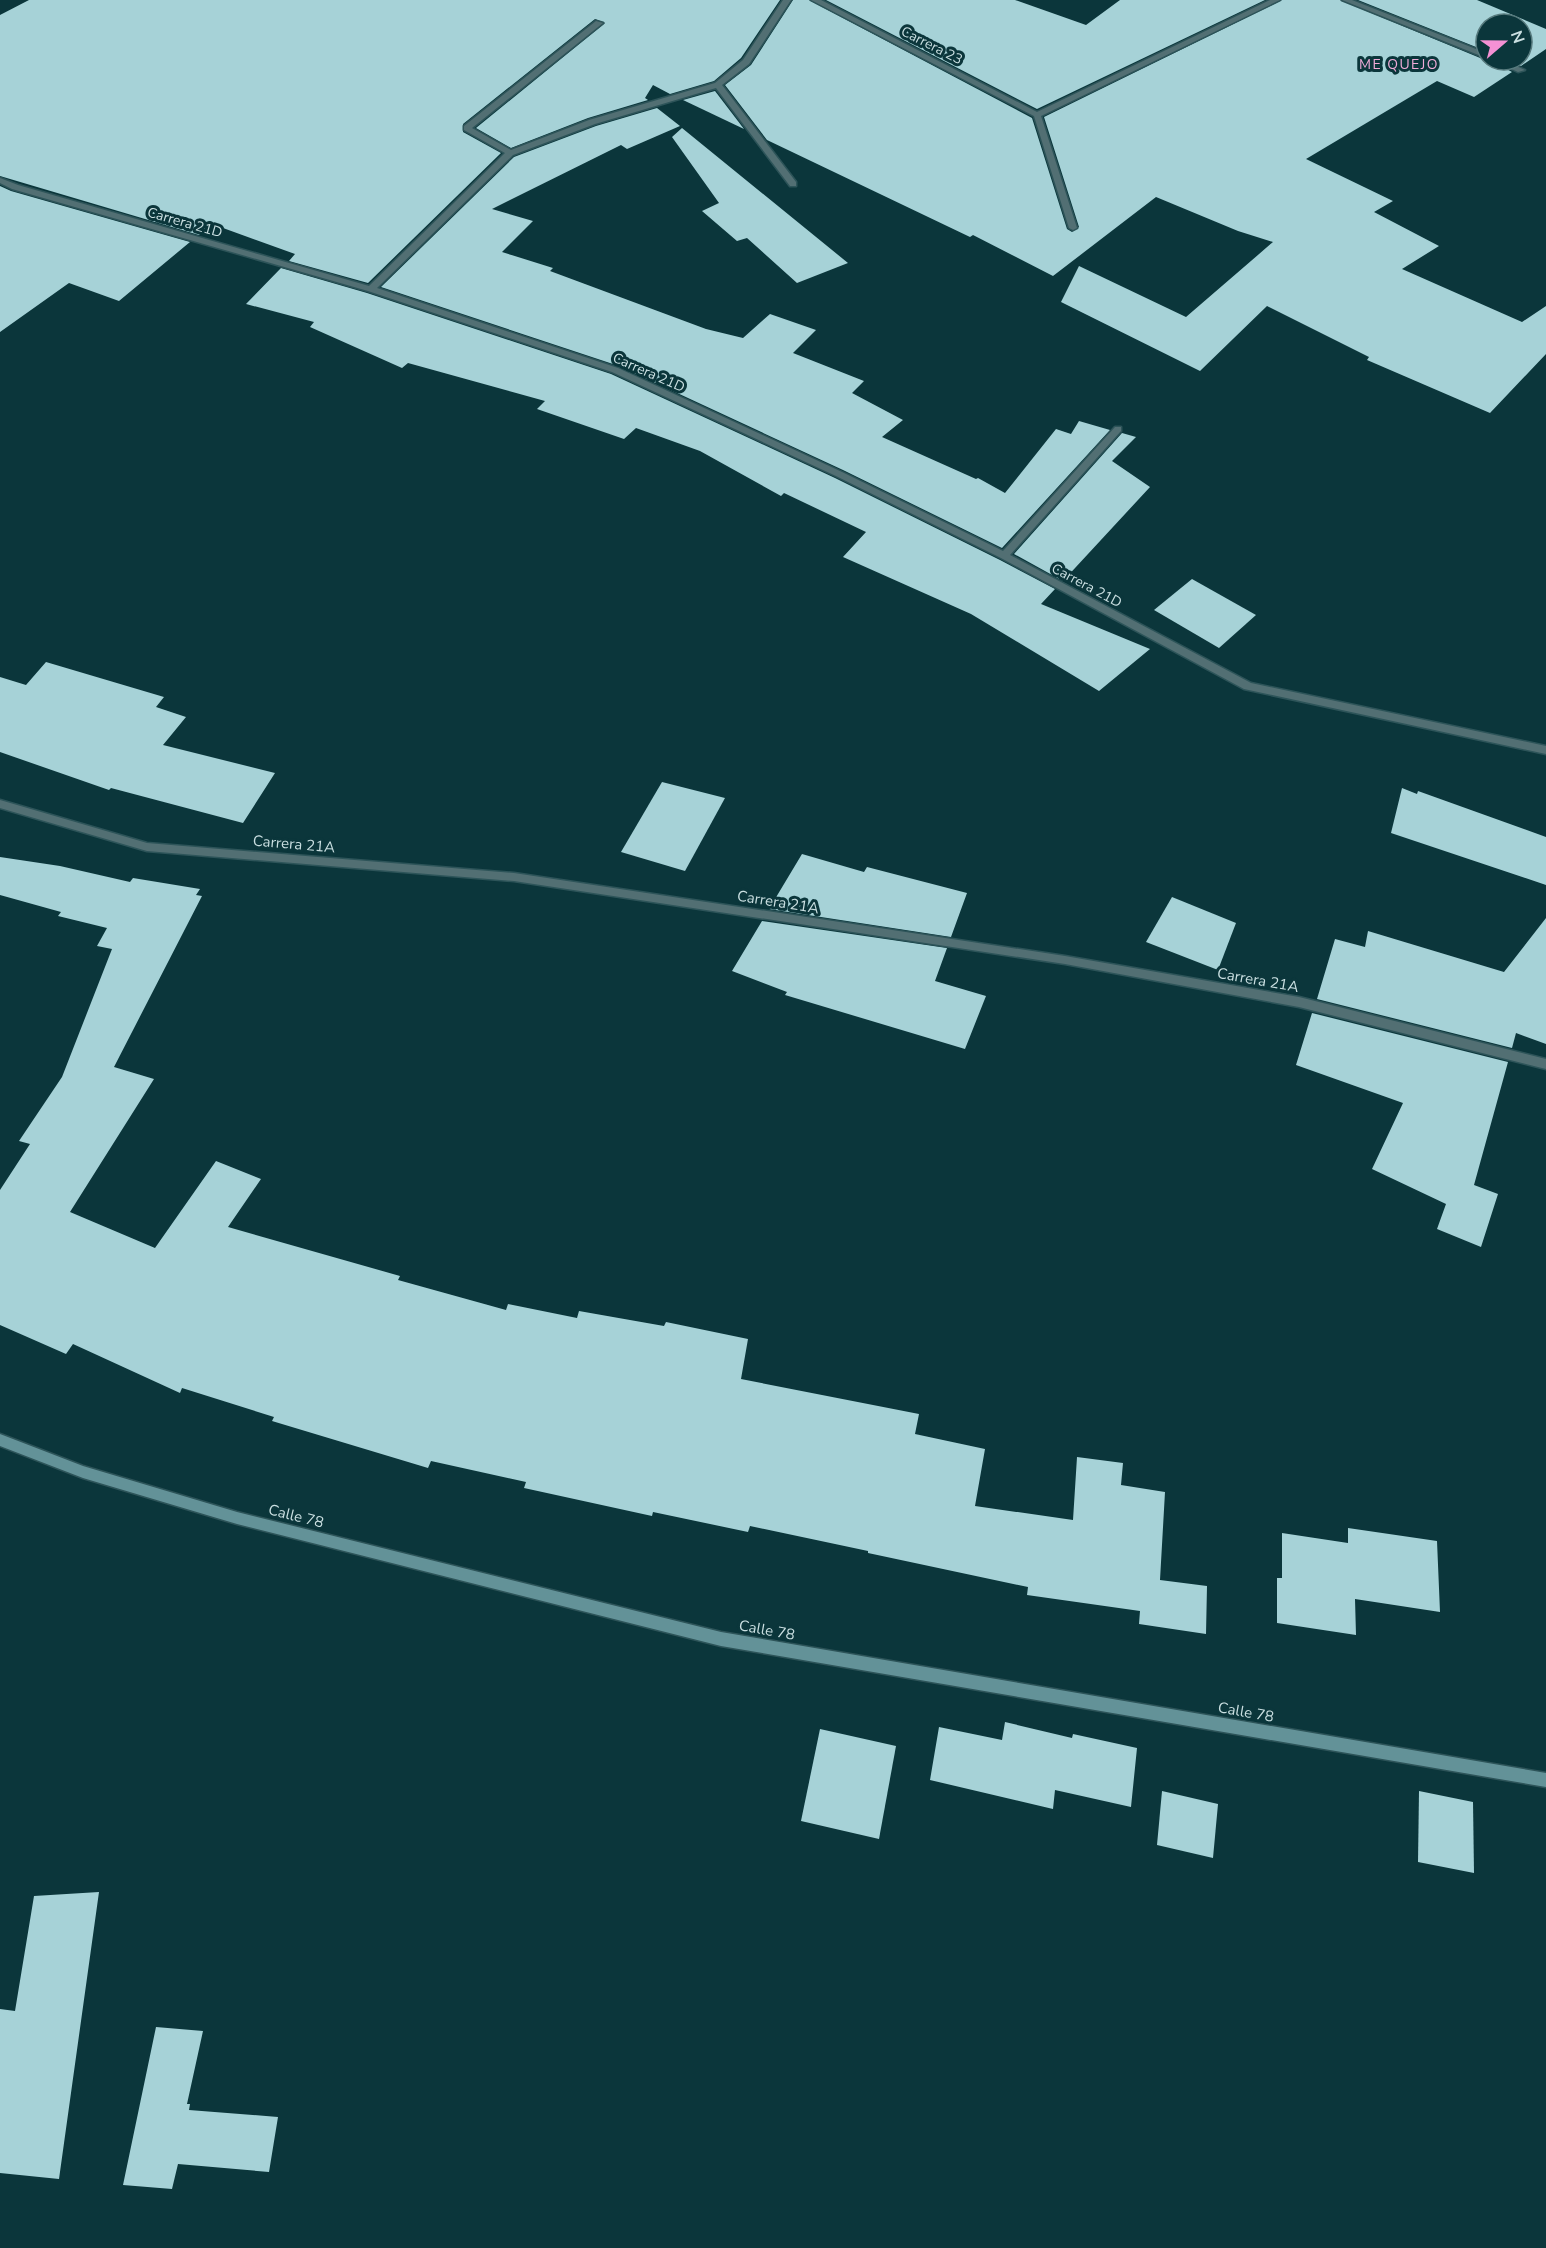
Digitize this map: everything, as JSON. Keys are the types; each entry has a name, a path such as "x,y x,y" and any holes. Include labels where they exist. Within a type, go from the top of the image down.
{"street":[{"path":"371,289 510,153 592,122 718,85 746,62 787,0"},
{"name":"Carrera 23","path":"815,0 1037,115"},
{"path":"1073,228 1037,115 1276,0"},
{"path":"1346,0 1474,51"},
{"path":"510,153 467,128 599,23"},
{"path":"718,85 793,184"},
{"name":"Carrera 21D","path":"0,180 15,187 371,289 615,370 838,474 1004,556 1248,686 1546,750"},
{"path":"1004,556 1118,429"},
{"name":"Carrera 21A","path":"0,804 147,846 514,877 1065,960 1299,1002 1546,1064"},
{"name":"Calle 78","path":"0,1440 83,1472 237,1518 721,1639 1546,1780"}],"building":[{"path":"29,0 780,0 741,58 714,81 670,94 653,85 645,98 648,100 588,118 511,148 476,128 605,23 595,19 463,124 463,132 501,153 368,283 289,261 295,254 212,224 199,235 0,176 0,15"},
{"path":"793,0 809,0 1032,118 1067,229 1072,232 1079,227 1044,117 1282,0 1340,0 1474,55 1474,72 1512,72 1474,97 1437,81 1306,159 1393,201 1374,212 1439,246 1402,269 1522,322 1546,306 1546,354 1490,413 1367,360 1369,357 1267,306 1200,371 1061,302 1079,266 1186,317 1273,242 1238,231 1156,197 1053,276 973,235 970,237 767,140 725,85 751,65"},
{"path":"826,0 1015,0 1086,25 1120,0 1265,0 1037,109"},
{"path":"1358,0 1477,0 1506,12 1474,12 1474,46"},
{"path":"1534,24 1546,29 1546,49 1534,57"},
{"path":"715,91 744,129 683,100"},
{"path":"657,108 680,126 627,149 621,145 492,209 533,221 502,252 553,268 550,271 706,329 743,338 770,314 816,330 793,353 864,381 852,393 903,420 882,437 978,478 1005,493 1056,429 1071,434 1079,421 1110,430 1002,548 843,470 619,366 381,287 514,157 596,126"},
{"path":"682,128 848,263 797,283 747,238 737,241 702,211 719,203 672,137"},
{"path":"0,186 190,242 119,301 69,283 0,332"},
{"path":"281,268 367,293 611,374 835,478 1000,560 1055,589 1041,604 1150,649 1099,691 971,614 843,557 866,532 784,493 781,496 700,451 636,428 624,439 537,409 545,401 408,363 402,368 310,327 314,322 246,304"},
{"path":"1122,433 1136,437 1112,461 1150,487 1063,581 1014,554"},
{"path":"1192,579 1256,615 1219,648 1154,610"},
{"path":"46,662 164,697 156,707 186,717 163,745 275,773 243,823 111,788 109,790 0,752 0,677 26,685"},
{"path":"662,782 725,798 685,871 621,852"},
{"path":"1402,788 1417,794 1418,791 1546,837 1546,885 1391,833"},
{"path":"802,854 864,872 867,867 967,893 951,937 769,909"},
{"path":"0,857 60,866 130,882 133,878 200,889 196,895 202,896 114,1067 154,1079 70,1212 155,1248 216,1161 261,1179 228,1227 400,1276 398,1280 506,1310 508,1304 577,1318 579,1311 664,1326 666,1322 748,1339 741,1379 919,1414 915,1434 985,1449 975,1506 1073,1520 1077,1457 1123,1463 1121,1485 1165,1492 1160,1580 1207,1586 1206,1634 1139,1624 1140,1611 1027,1595 1028,1587 868,1553 868,1551 750,1526 748,1532 653,1512 652,1516 524,1488 526,1482 431,1461 428,1468 272,1421 274,1417 182,1388 180,1393 73,1344 66,1354 0,1325 0,1190 30,1144 19,1141 62,1077 112,949 97,946 107,928 58,916 61,912 0,895"},
{"path":"1172,897 1236,923 1218,970 1146,942"},
{"path":"1546,918 1546,1044 1516,1033 1512,1048 1317,999 1335,939 1365,947 1368,931 1504,972"},
{"path":"762,921 947,948 935,981 986,996 965,1049 785,995 787,992 732,971"},
{"path":"1312,1013 1508,1062 1474,1185 1498,1194 1481,1247 1437,1229 1446,1204 1372,1169 1403,1103 1296,1065"},
{"path":"1348,1528 1437,1541 1440,1612 1355,1599 1356,1635 1277,1623 1277,1578 1282,1578 1282,1533 1348,1543"},
{"path":"1005,1722 1072,1738 1073,1734 1137,1748 1131,1807 1055,1790 1053,1809 930,1780 939,1727 1002,1740"},
{"path":"820,1729 896,1746 879,1839 801,1821"},
{"path":"1162,1791 1218,1804 1213,1858 1157,1845"},
{"path":"1419,1791 1473,1802 1474,1873 1418,1862"},
{"path":"99,1892 59,2179 0,2173 0,2009 15,2011 34,1896"},
{"path":"156,2027 203,2031 187,2104 190,2104 189,2110 278,2117 269,2172 178,2164 172,2189 123,2185"}],"district":[{"name":"ME QUEJO","path":"1399,64"}]}
